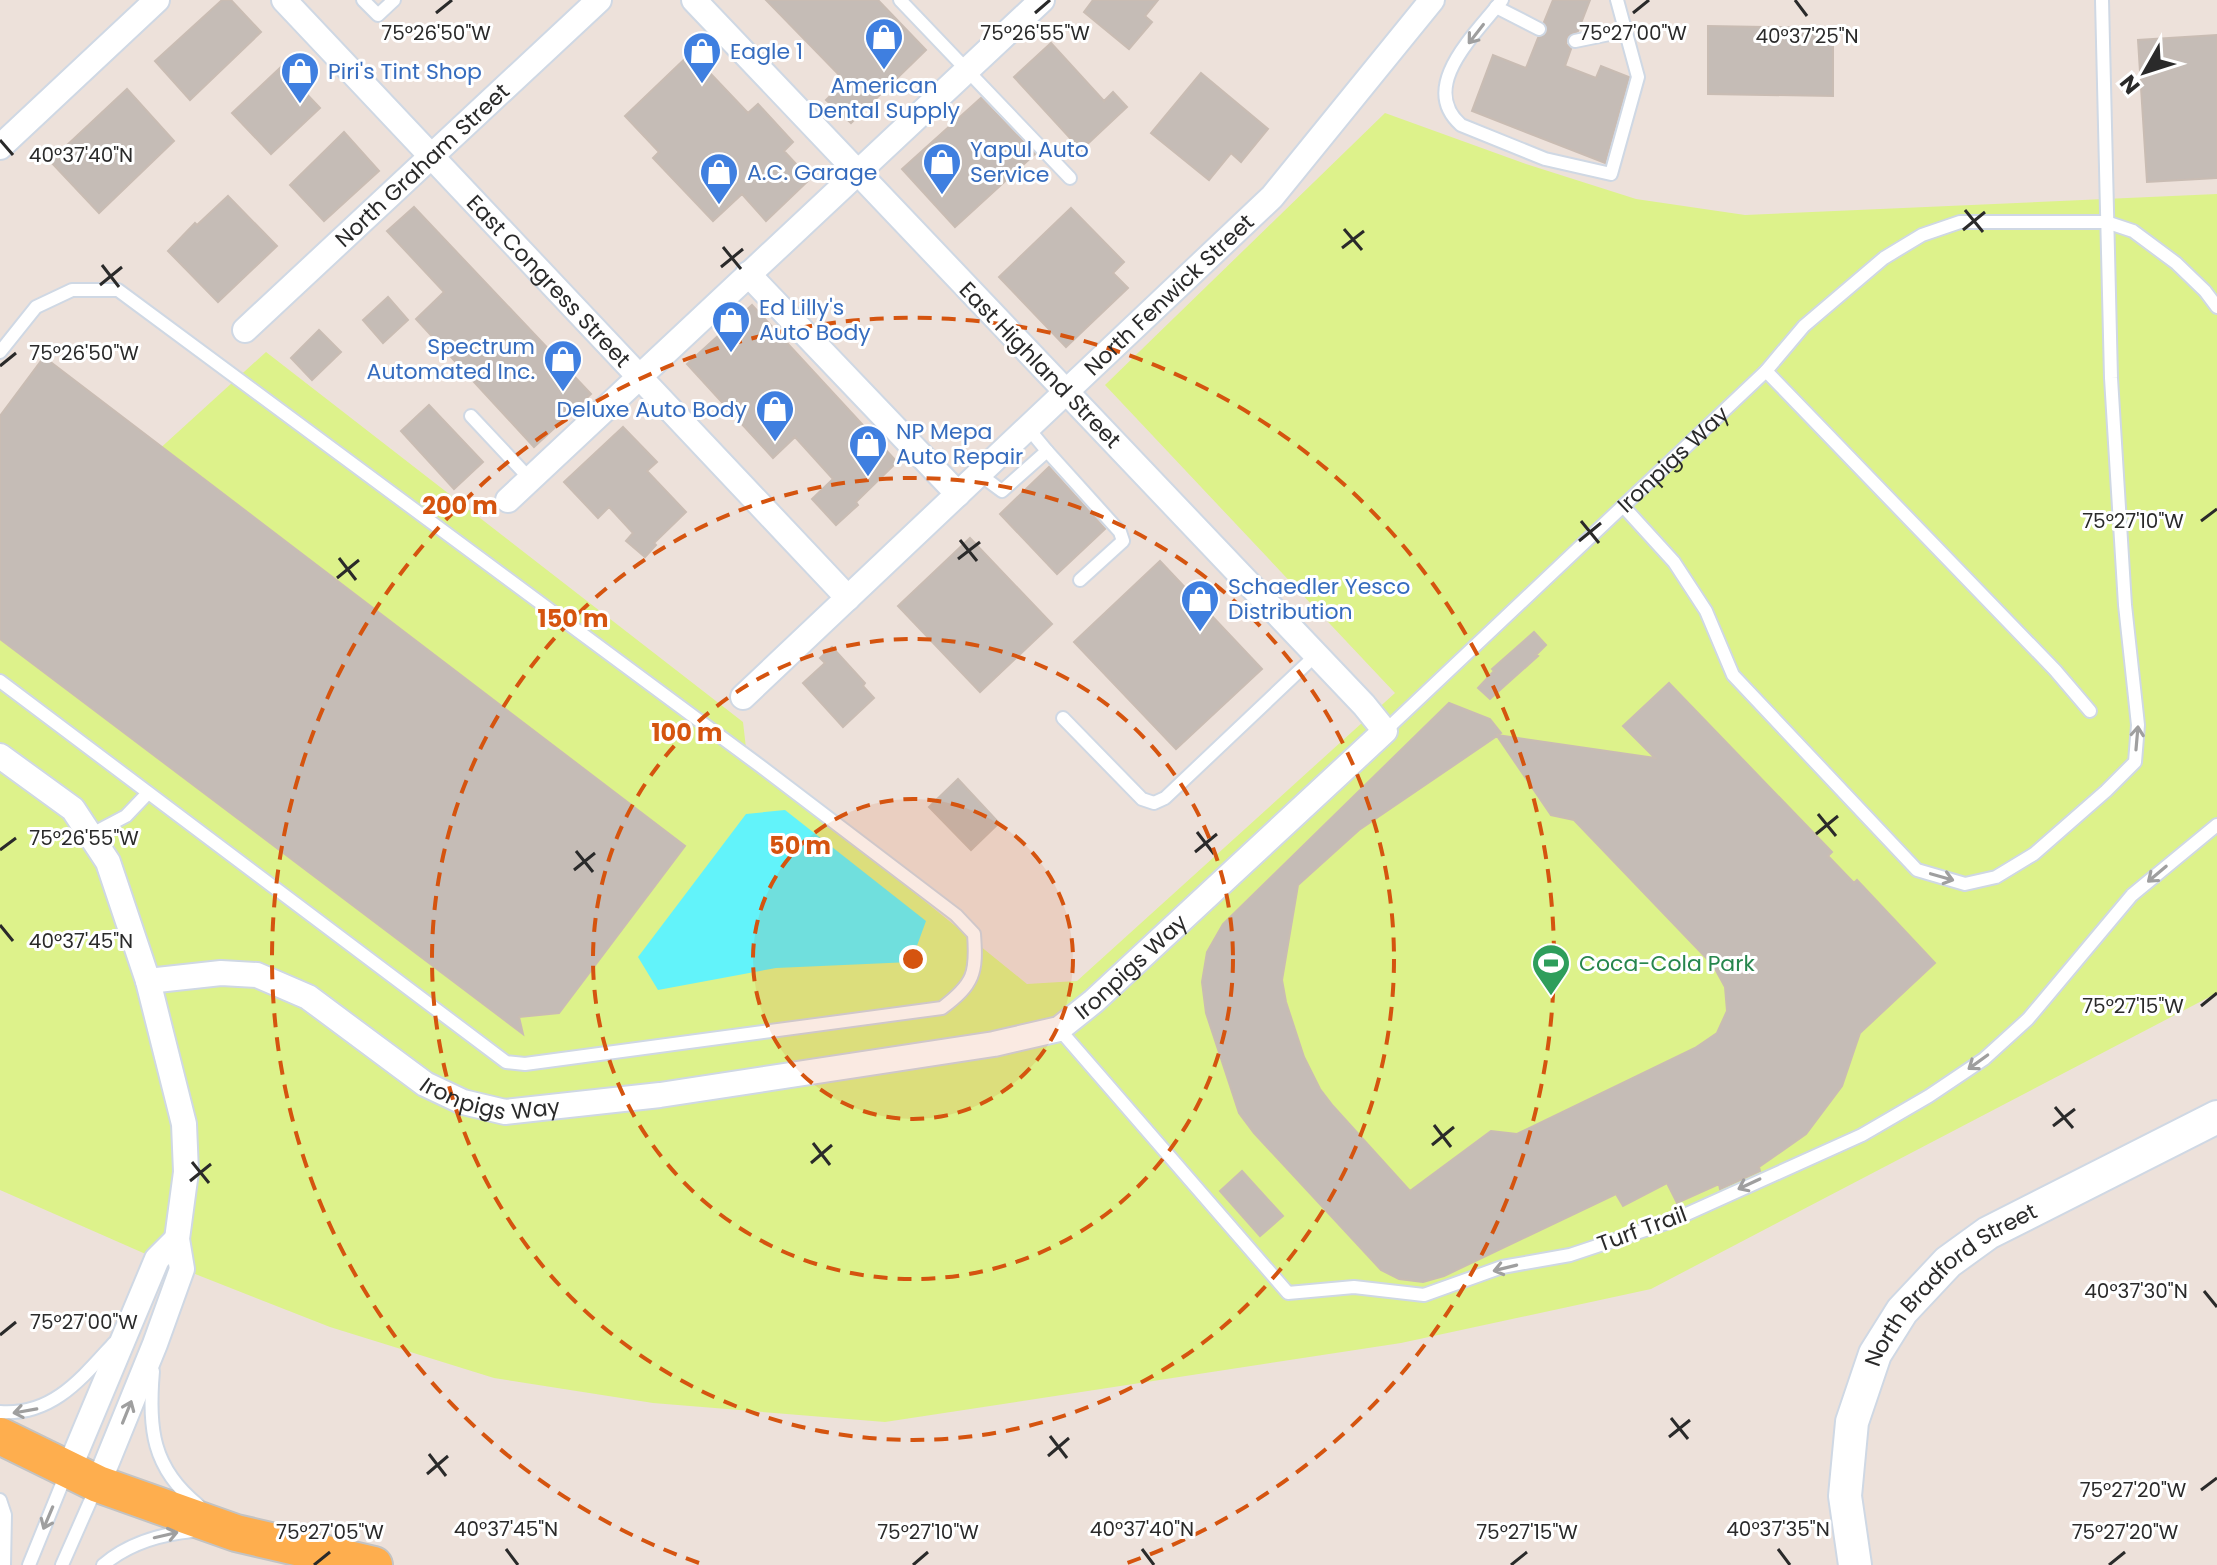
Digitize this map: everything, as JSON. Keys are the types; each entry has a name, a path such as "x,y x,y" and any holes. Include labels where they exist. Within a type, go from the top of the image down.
{"main road":[{"path":"0,1436 83,1478 236,1533 374,1565"}],"street":[{"path":"0,147 157,0"},
{"name":"East Congress Street","path":"284,0 848,598"},
{"name":"North Graham Street","path":"245,330 599,0"},
{"name":"East Highland Street","path":"694,0 1364,705 1385,731"},
{"path":"508,500 1042,0"},
{"name":"North Fenwick Street","path":"743,697 1272,197 1432,0"},
{"path":"748,274 958,494"},
{"name":"Ironpigs Way","path":"148,981 221,973 257,975 308,997 425,1084 463,1102 505,1112 660,1095 994,1044 1059,1029 1115,983 1385,731"},
{"path":"0,756 73,809 108,862 148,981 184,1124 186,1172 177,1239 182,1269 155,1344 83,1478"},
{"name":"North Bradford Street","path":"1855,1565 1845,1496 1852,1422 1875,1354 1902,1311 1948,1262 1988,1233 2217,1117"},
{"path":"83,1478 127,1329 157,1259 177,1239"}],"lane":[{"path":"363,0 378,15 394,0"},
{"path":"900,0 1070,178"},
{"path":"1539,29 1499,4 1450,68 1443,98 1451,116 1461,125 1545,159 1611,174 1638,77 1617,0"},
{"path":"1623,506 1674,562 1706,611 1733,675 1917,870 1965,884 1996,877 2034,854 2135,762 2138,725 2125,605 2111,378 2102,0"},
{"path":"1575,41 1624,31"},
{"name":"Ironpigs Way","path":"1385,731 1766,371 1804,326 1884,258 1922,235 1960,222 2106,222"},
{"path":"2106,222 2133,231 2176,263 2217,307"},
{"path":"0,352 36,307 72,290 118,290 759,765 956,915 974,934 977,964 964,991 942,1008 525,1064 506,1062 0,681"},
{"path":"1766,371 2045,659 2090,711"},
{"path":"471,416 530,479"},
{"path":"1028,428 1120,532 1123,541 1080,580"},
{"path":"979,474 1002,491 1047,451"},
{"path":"1063,718 1142,799 1154,803 1165,798 1316,655"},
{"path":"90,835 126,816 148,793"},
{"name":"Turf Trail","path":"1059,1029 1288,1293 1354,1287 1424,1295 1502,1267 1570,1255 1669,1222 1862,1135 1929,1096 1984,1059 2028,1019 2132,895 2217,825"},
{"path":"0,1412 22,1414 48,1405 127,1329"},
{"path":"155,1344 152,1410 160,1461 189,1498 236,1533"},
{"path":"29,1565 83,1478"},
{"path":"62,1565 83,1478"},
{"path":"0,1500 5,1515 4,1565"},
{"path":"103,1565 139,1543 167,1533 201,1530 236,1533"}],"green space":[{"name":"Coca-Cola Park","path":"1385,113 1526,164 1636,199 1745,215 2217,194 2217,993 1651,1289 1401,1343 885,1422 653,1403 494,1378 330,1327 157,1259 0,1190 0,594 266,352 743,722 747,757 1027,984 1077,981 1395,693 1105,385"}],"water":[{"path":"785,810 926,921 911,962 776,968 658,990 638,957 746,814"}],"building":[{"path":"222,0 231,0 261,32 190,100 155,61"},
{"path":"766,0 878,0 926,50 851,123 826,100 845,81"},
{"path":"1093,0 1158,0 1145,16 1152,22 1129,49 1084,12"},
{"path":"1553,0 1590,0 1578,31 1567,37 1566,44 1571,49 1565,66 1596,78 1601,66 1629,77 1605,163 1472,111 1493,55 1526,68 1538,38 1547,32 1544,22"},
{"path":"1708,26 1833,28 1833,96 1708,94"},
{"path":"2217,35 2217,178 2147,182 2138,40"},
{"path":"1051,43 1104,101 1113,92 1127,107 1081,150 1014,77"},
{"path":"691,53 748,113 758,104 793,142 784,151 810,179 766,221 742,194 713,221 653,158 659,152 625,116"},
{"path":"281,67 320,108 271,154 232,113"},
{"path":"1201,73 1268,129 1241,162 1231,153 1209,180 1151,133"},
{"path":"127,89 174,141 99,213 50,161"},
{"path":"981,98 1035,154 955,227 902,169"},
{"path":"344,132 379,171 324,221 290,185"},
{"path":"228,196 277,246 218,302 168,251"},
{"path":"414,207 591,394 534,447 416,319 444,292 387,231"},
{"path":"1071,208 1124,262 1113,273 1128,288 1066,347 999,277"},
{"path":"388,297 408,320 383,343 363,320"},
{"path":"752,305 897,462 836,525 812,499 833,479 795,437 773,458 687,364"},
{"path":"319,330 341,352 312,380 291,358"},
{"path":"44,357 685,846 559,1013 519,1017 523,1034 0,639 0,416"},
{"path":"429,405 483,462 454,489 401,431"},
{"path":"623,427 657,462 647,471 686,512 654,543 656,545 645,557 626,541 633,533 609,507 598,518 564,482"},
{"path":"1049,467 1105,529 1057,574 1000,514"},
{"path":"970,538 1052,624 980,692 898,606"},
{"path":"1160,561 1262,669 1176,749 1074,642"},
{"path":"1534,632 1546,645 1490,699 1478,688 1494,671 1492,669"},
{"path":"832,647 865,683 863,686 874,698 843,727 803,683 825,663 820,658"},
{"path":"1669,683 1832,852 1828,856 1854,883 1857,880 1935,963 1860,1033 1842,1086 1806,1134 1759,1167 1760,1171 1720,1189 1719,1184 1677,1203 1667,1183 1623,1206 1616,1194 1444,1276 1423,1282 1399,1279 1381,1270 1239,1113 1206,1013 1202,982 1207,952 1223,924 1449,703 1490,719 1501,733 1497,735 1655,758 1623,726","holes":["1497,736 1551,815 1574,820 1713,965 1725,987 1727,1011 1717,1033 1695,1048 1517,1134 1491,1131 1410,1191 1333,1106 1320,1089 1304,1057 1282,980 1298,885 1359,830"]},
{"path":"958,779 999,823 971,850 929,807"},
{"path":"1242,1171 1283,1216 1260,1236 1220,1191"}],"place":[{"name":"American Dental Supply","path":"884,71"},
{"name":"Eagle 1","path":"702,85"},
{"name":"Piri's Tint Shop","path":"300,105"},
{"name":"Yapul Auto Service","path":"942,196"},
{"name":"A.C. Garage","path":"719,206"},
{"name":"Ed Lilly's Auto Body","path":"731,354"},
{"name":"Spectrum Automated Inc.","path":"563,393"},
{"name":"Deluxe Auto Body","path":"775,443"},
{"name":"NP Mepa Auto Repair","path":"868,478"},
{"name":"Schaedler Yesco Distribution","path":"1200,633"},
{"name":"Coca-Cola Park","path":"1551,997"}]}
